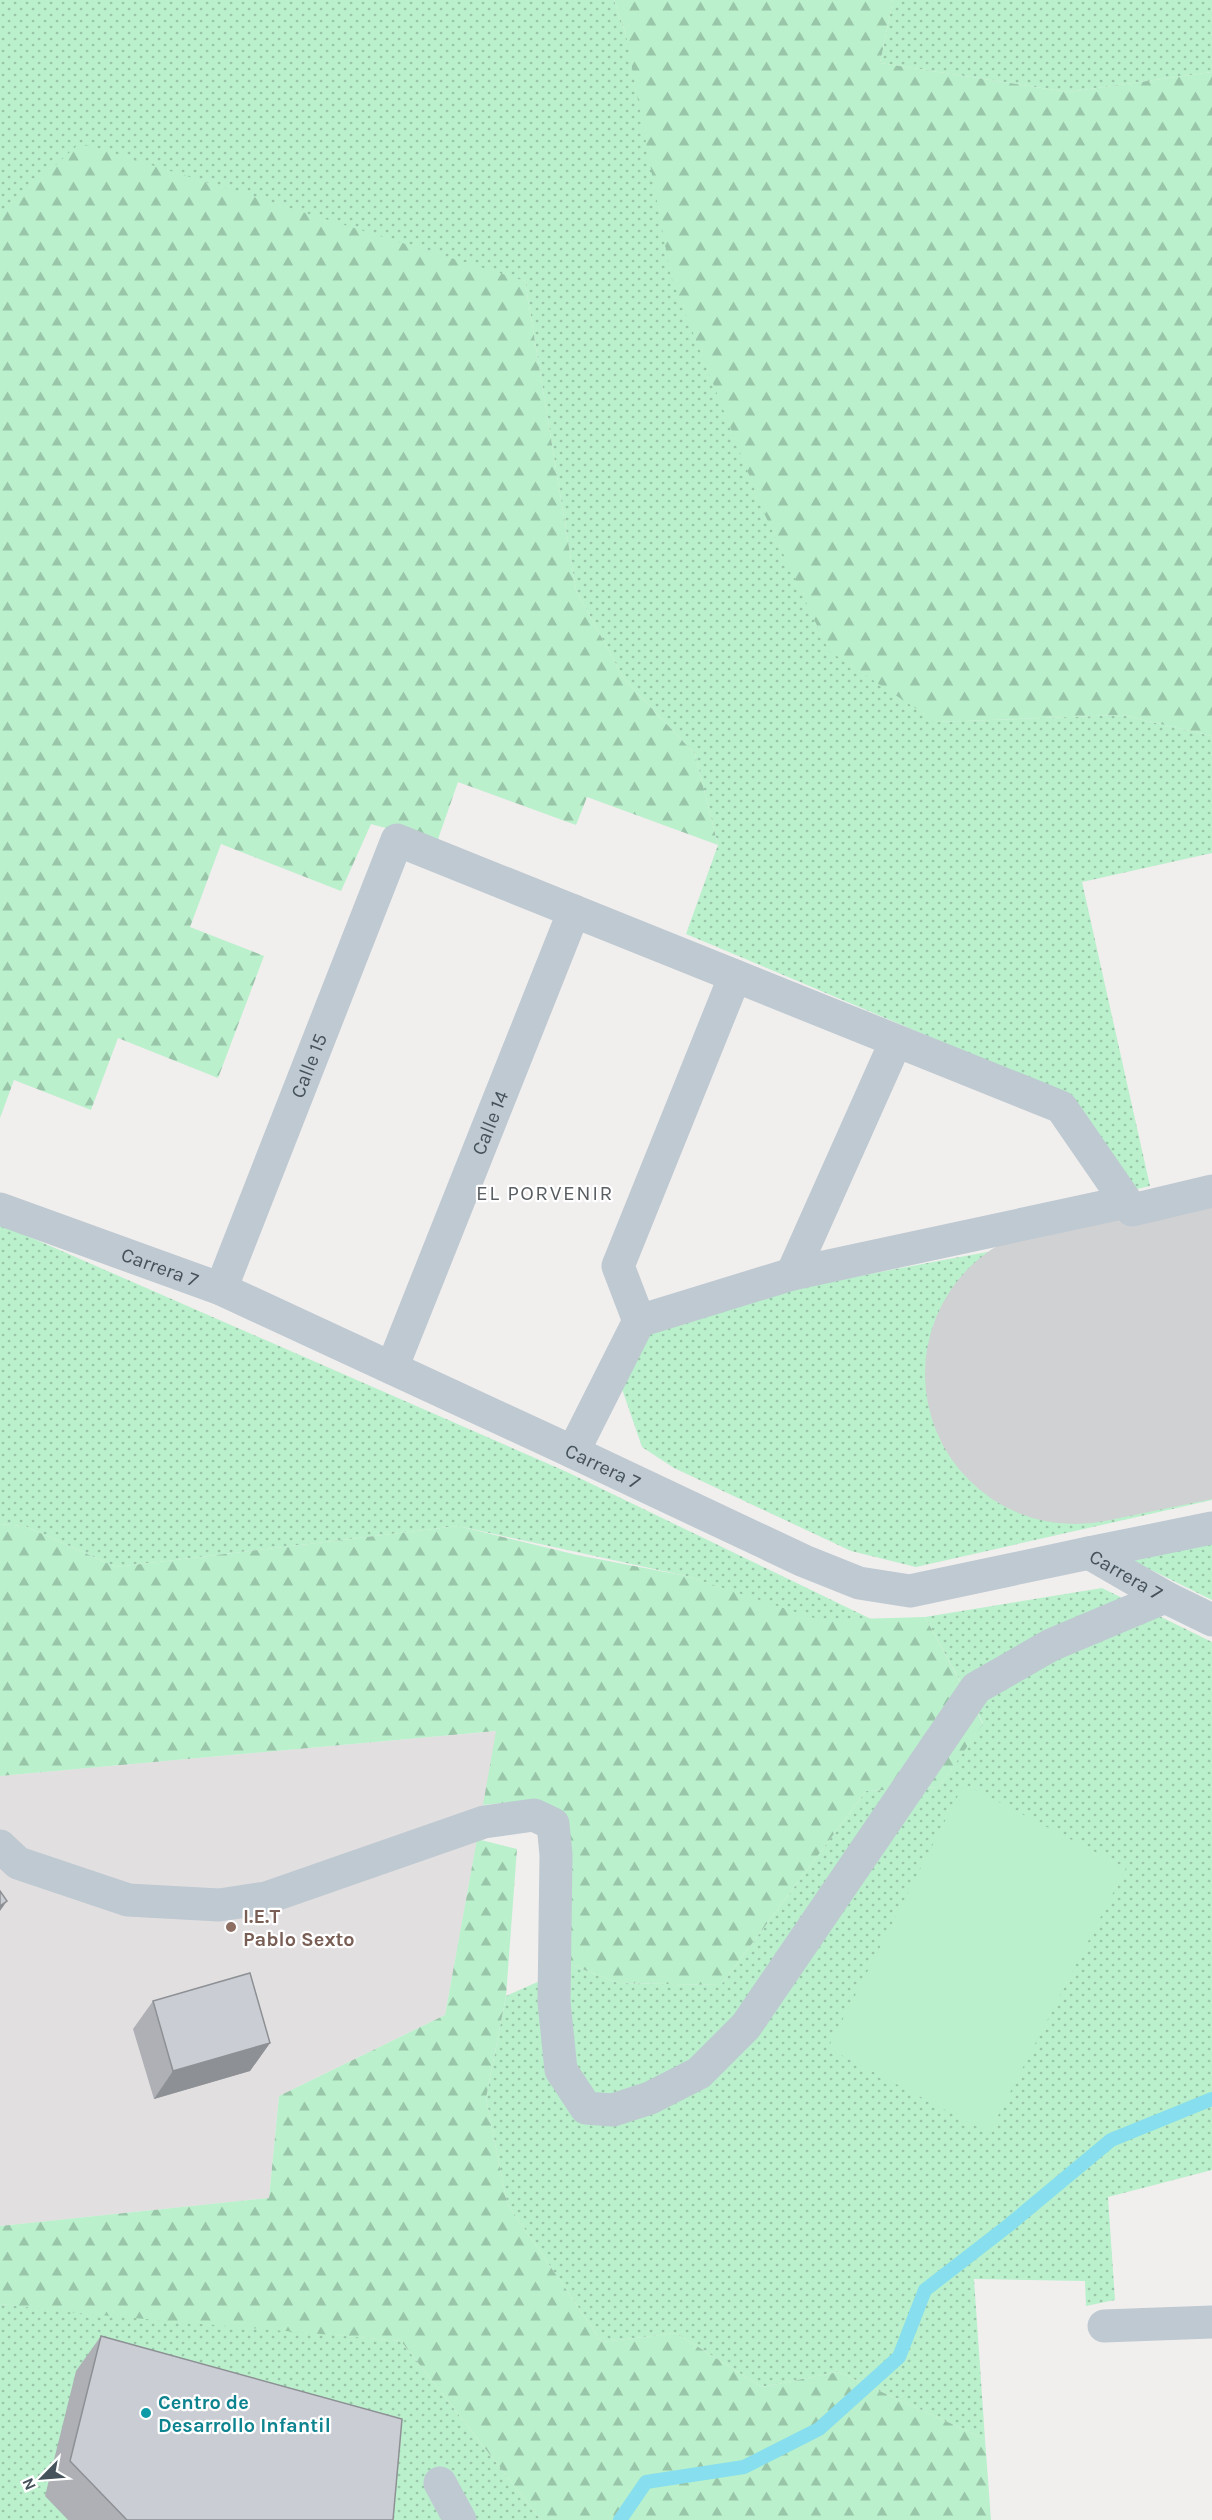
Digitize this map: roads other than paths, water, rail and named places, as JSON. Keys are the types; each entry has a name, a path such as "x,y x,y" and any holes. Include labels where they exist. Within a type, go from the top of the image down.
{"street":[{"name":"Calle 15","path":"220,1289 397,840 574,911"},
{"path":"574,911 1061,1107 1132,1210 1212,1191"},
{"name":"Calle 14","path":"392,1368 574,911"},
{"path":"639,1321 618,1266 735,976"},
{"path":"792,1274 896,1041"},
{"path":"573,1452 639,1321 792,1274 1126,1202"},
{"name":"Carrera 7","path":"0,1209 220,1289 804,1561 859,1583 910,1591 1089,1553 1165,1597 1212,1620"},
{"path":"1089,1553 1212,1528"},
{"path":"0,1846 18,1863 128,1900 219,1905 266,1898 484,1822 534,1815 553,1824 556,1855 554,2002 561,2070 586,2108 613,2110 650,2098 699,2073 746,2026 976,1688 1051,1645 1165,1597"},
{"path":"1104,2326 1212,2322"},
{"path":"440,2483 460,2520"}],"waterway":[{"path":"620,2520 646,2482 744,2467 819,2429 899,2357 925,2290 1009,2225 1111,2140 1212,2099"}],"place":[{"name":"I.E.T Pablo Sexto","path":"231,1927"},
{"name":"Centro de Desarrollo Infantil","path":"146,2413"}],"district":[{"name":"EL PORVENIR","path":"545,1193"}]}
